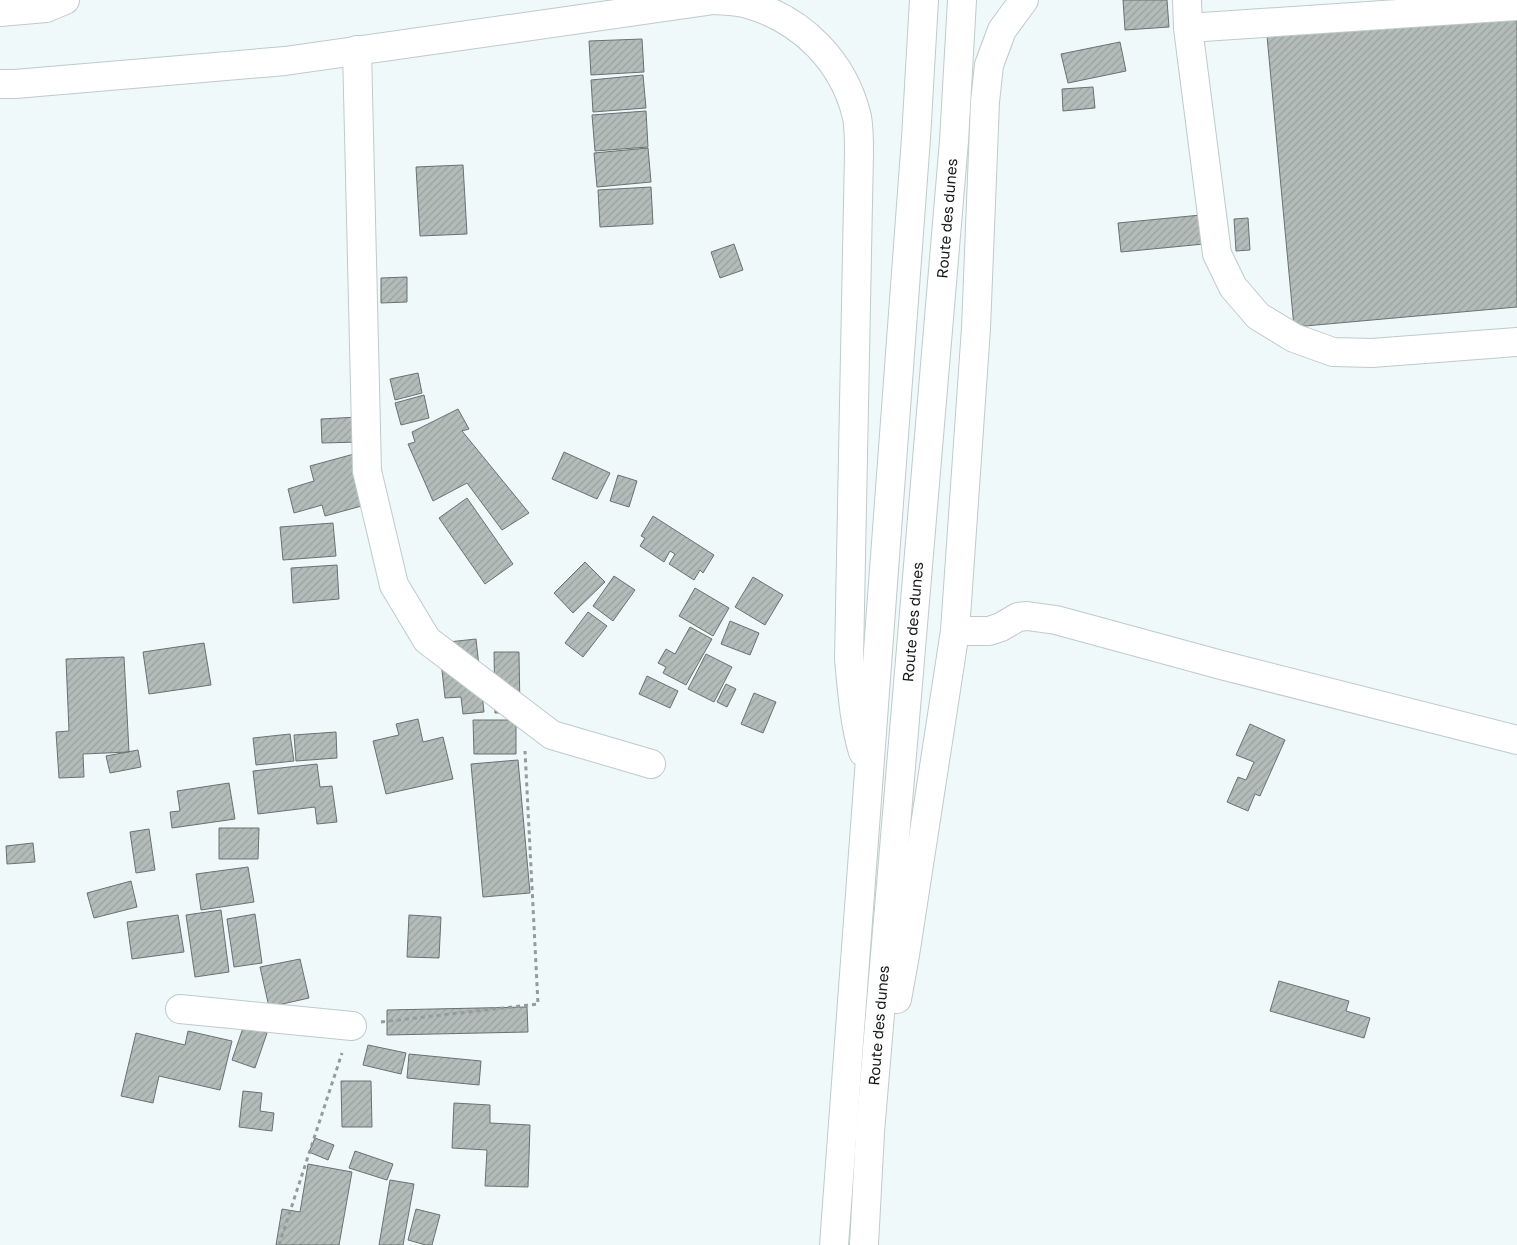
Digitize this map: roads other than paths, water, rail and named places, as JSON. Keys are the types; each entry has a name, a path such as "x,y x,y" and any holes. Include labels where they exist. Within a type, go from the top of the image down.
{"main road":[{"path":"0,84 286,61 714,0 747,4 770,12 807,33 830,57 847,86 857,118 859,152 849,659 852,698 858,736 870,776"},
{"path":"834,1245 870,776 916,138 924,0"},
{"name":"Route des dunes","path":"864,1245 870,1132 954,140 962,0"},
{"path":"870,1132 905,955 955,631 976,328 985,112 989,65 1002,30 1024,0"},
{"path":"1187,0 1188,28 1218,254 1233,287 1258,316 1294,338 1334,352 1372,353 1517,342"},
{"path":"0,12 55,4"},
{"path":"1188,28 1517,6"},
{"path":"357,50 366,471 394,585 427,640 552,735 652,764"},
{"path":"955,631 989,631 1027,616 1056,620 1225,666 1517,740"},
{"path":"180,1009 352,1026"}]}
